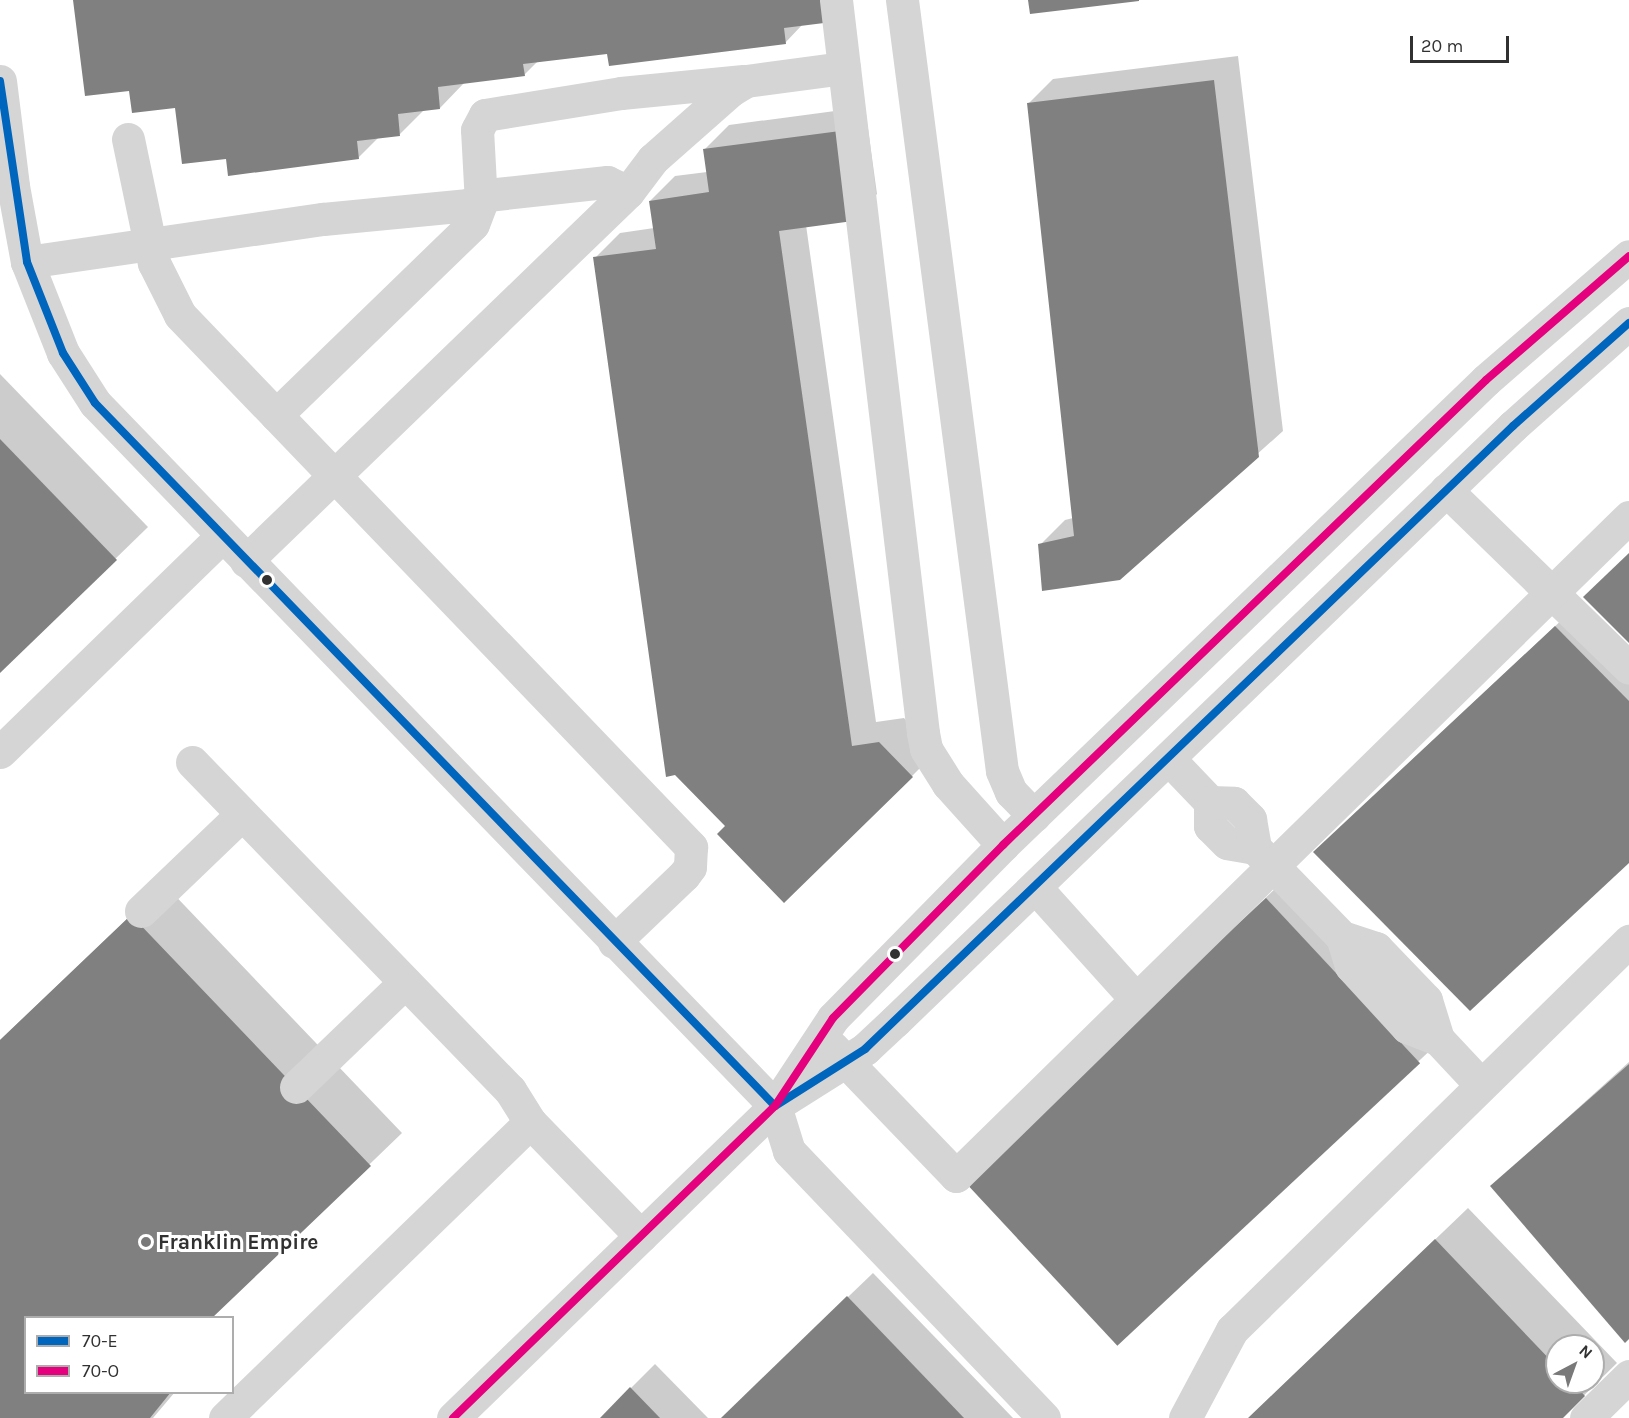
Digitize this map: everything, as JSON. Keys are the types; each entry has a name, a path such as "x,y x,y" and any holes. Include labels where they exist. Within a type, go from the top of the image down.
{"street":[{"path":"836,0 926,749 948,784 1004,845"},
{"path":"902,0 1002,771 1011,792 1034,816"},
{"path":"276,415 473,224 480,213 481,198 477,130 485,115 621,93 746,81 844,68"},
{"path":"0,81 12,186 27,262 63,352 84,388 246,561 775,1106 789,1151 1044,1418"},
{"path":"246,561 628,192 652,159 730,90 746,81"},
{"path":"128,139 148,243 160,279 180,315 692,847 690,867 614,942"},
{"path":"27,262 323,219 468,205 481,198 607,182 628,192"},
{"path":"775,1106 821,1035 1004,845 1501,366 1629,256"},
{"path":"453,1418 775,1106 846,1061 896,1021 1446,490 1629,323"},
{"path":"1446,490 1548,593 1567,604 1629,668"},
{"path":"821,1035 956,1176 1136,999 1263,857 1629,517"},
{"path":"0,752 222,536"},
{"path":"1169,759 1210,802 1234,803 1250,819 1263,857 1342,937 1351,966 1407,1027 1438,1039 1481,1085"},
{"path":"192,762 510,1090 530,1122 641,1236"},
{"path":"141,911 242,814"},
{"path":"1036,888 1136,999"},
{"path":"1185,1418 1232,1330 1629,940"},
{"path":"296,1087 405,982"},
{"path":"225,1418 530,1122"},
{"path":"1586,1418 1627,1384"}],"building":[{"path":"73,0 821,0 824,23 784,28 786,44 609,66 607,54 523,64 525,76 438,87 440,109 398,114 400,136 357,141 359,159 228,176 226,159 182,164 175,108 132,113 129,91 85,96"},
{"path":"1028,0 1139,0 1139,1 1030,14"},
{"path":"1214,80 1259,457 1120,580 1042,591 1038,544 1074,536 1027,103"},
{"path":"840,131 853,221 779,231 852,746 879,742 913,777 784,903 717,834 725,826 675,775 666,777 593,257 656,249 649,201 709,192 703,149"},
{"path":"0,439 117,560 0,673"},
{"path":"1629,553 1629,643 1583,597"},
{"path":"1555,626 1629,701 1629,863 1470,1011 1313,852"},
{"path":"1266,898 1420,1063 1117,1346 963,1180"},
{"name":"Franklin Empire","path":"131,915 371,1166 214,1316 24,1316 24,1394 169,1394 150,1418 0,1418 0,1040"},
{"path":"1629,1064 1629,1339 1625,1343 1490,1186"},
{"path":"1435,1239 1545,1354 1545,1394 1583,1394 1585,1396 1563,1418 1248,1418"},
{"path":"847,1296 964,1418 721,1418"},
{"path":"630,1387 660,1418 600,1418"}],"transit line":[{"name":"70-E","path":"0,81 27,262 63,353 95,403 775,1106 865,1049 1513,426 1629,323"},
{"name":"70-O","path":"453,1418 775,1106 833,1018 1003,845 1486,380 1629,256"}],"place":[{"name":"Franklin Empire","path":"146,1242"}]}
